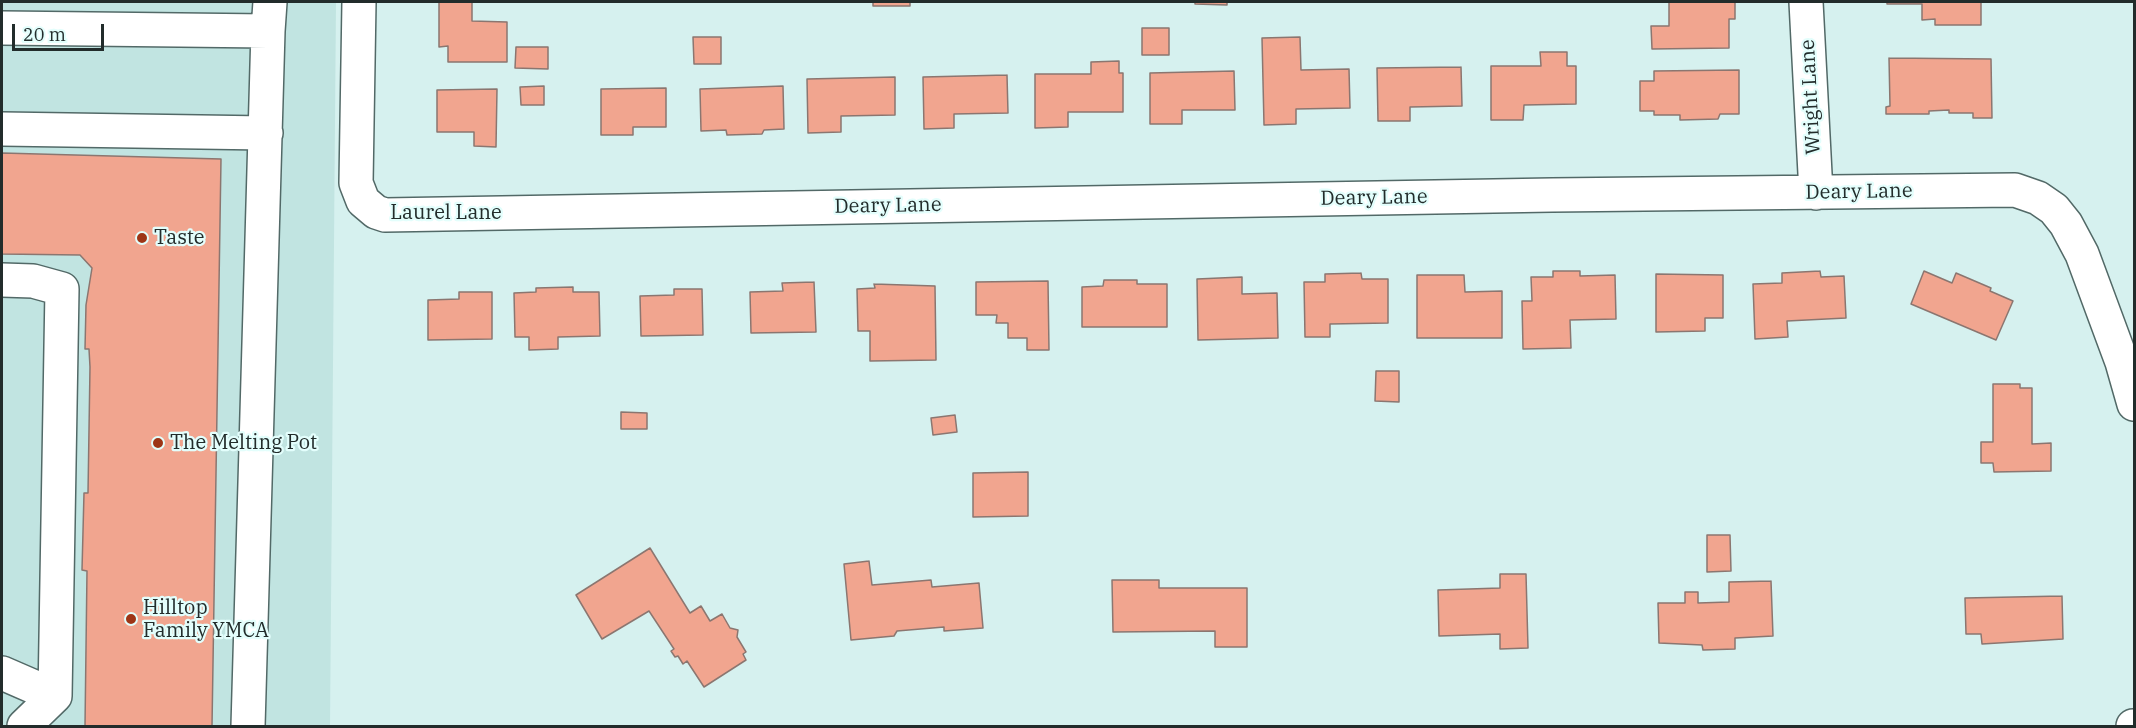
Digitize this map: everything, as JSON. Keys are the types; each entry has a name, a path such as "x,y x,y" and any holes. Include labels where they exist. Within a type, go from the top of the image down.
{"street":[{"name":"Laurel Lane","path":"358,2 356,183 363,201 376,212 385,215 591,212"},
{"name":"Wright Lane","path":"1806,2 1816,193"},
{"path":"2,28 269,16 248,726"},
{"path":"2,129 266,132"},
{"name":"Deary Lane","path":"591,212 1540,195 2015,190 2038,198 2054,209 2066,224 2082,254 2097,296 2128,362 2134,404"},
{"path":"2,280 33,281 62,289 55,696 24,726"},
{"path":"2,673 55,696"}],"shaded area":[{"path":"2,2 336,2 330,726 2,726"}],"building":[{"path":"439,2 472,2 472,21 507,22 507,62 448,62 448,46 439,47"},
{"path":"873,2 910,2 910,6 873,6"},
{"path":"1195,2 1227,2 1227,5 1195,4"},
{"path":"1669,2 1735,2 1735,19 1729,19 1729,48 1652,49 1651,26 1669,26"},
{"path":"1887,2 1981,2 1981,25 1935,25 1935,19 1922,20 1922,4 1887,4"},
{"path":"1142,28 1169,28 1169,55 1142,55"},
{"path":"693,37 721,37 721,64 694,64"},
{"path":"1300,37 1301,70 1349,69 1350,108 1296,109 1296,124 1264,125 1262,38"},
{"path":"516,47 548,47 548,69 515,68"},
{"path":"1540,52 1567,52 1567,66 1576,66 1576,104 1524,105 1523,120 1491,120 1491,66 1541,66"},
{"path":"1889,58 1991,59 1992,118 1973,118 1973,113 1949,113 1949,110 1929,111 1929,114 1886,114 1886,107 1890,106"},
{"path":"1119,61 1119,73 1123,73 1123,112 1068,112 1068,127 1035,128 1035,74 1091,74 1091,62"},
{"path":"1461,67 1462,106 1410,107 1410,121 1378,121 1377,68"},
{"path":"1739,70 1739,114 1720,114 1718,119 1680,120 1680,115 1654,115 1654,111 1640,111 1640,81 1654,81 1654,71"},
{"path":"1234,71 1235,110 1182,110 1182,124 1150,124 1150,73"},
{"path":"1007,75 1008,113 954,114 954,128 924,129 923,77"},
{"path":"895,77 895,115 841,116 841,132 808,133 807,79"},
{"path":"544,86 544,105 521,105 520,87"},
{"path":"783,86 784,129 764,130 762,134 727,135 726,130 701,131 700,89"},
{"path":"666,88 666,127 633,127 633,135 601,135 601,89"},
{"path":"497,89 496,147 474,146 474,132 437,132 437,90"},
{"path":"2,153 221,159 212,726 85,726 87,571 82,570 84,493 88,493 90,367 89,349 85,349 86,305 92,268 80,255 2,254"},
{"path":"1553,271 1580,271 1580,276 1615,275 1616,319 1570,320 1571,348 1523,349 1522,301 1532,301 1531,277 1553,277"},
{"path":"1820,271 1821,277 1844,276 1846,318 1787,321 1788,337 1755,339 1753,284 1782,283 1782,273"},
{"path":"1924,271 1952,283 1956,273 1991,288 1990,291 2013,301 1996,340 1911,304"},
{"path":"1361,273 1362,279 1388,279 1388,323 1330,324 1330,337 1305,337 1304,282 1325,282 1325,274"},
{"path":"1656,274 1723,275 1723,318 1705,318 1705,331 1656,332"},
{"path":"1417,275 1464,275 1465,292 1502,291 1502,338 1417,338"},
{"path":"1242,277 1242,294 1277,293 1278,338 1198,340 1197,279"},
{"path":"1104,280 1137,280 1137,284 1167,284 1167,327 1082,327 1082,287 1103,286"},
{"path":"1048,281 1049,350 1027,350 1027,338 1008,338 1008,323 996,323 997,315 976,315 976,282"},
{"path":"814,282 816,332 751,333 750,292 783,291 782,283"},
{"path":"874,284 935,286 936,360 870,361 870,331 858,331 857,289 875,288"},
{"path":"573,287 573,292 599,292 600,336 558,337 558,349 529,350 529,337 515,337 514,293 536,292 536,288"},
{"path":"674,289 702,289 703,335 641,336 640,296 674,295"},
{"path":"459,292 492,292 492,339 428,340 428,300 459,299"},
{"path":"1376,371 1399,371 1399,402 1375,401"},
{"path":"1993,384 2020,384 2020,388 2032,388 2032,444 2051,443 2051,471 1994,472 1993,463 1981,463 1981,442 1993,442"},
{"path":"621,412 647,413 647,429 621,429"},
{"path":"955,415 957,432 933,435 931,418"},
{"path":"1028,472 1028,516 973,517 973,473"},
{"path":"1707,535 1730,535 1731,571 1707,572"},
{"path":"650,548 690,613 701,606 710,621 722,614 730,628 738,630 737,637 746,652 743,654 746,660 704,687 687,661 683,664 678,656 675,657 671,651 674,649 649,611 602,639 576,595"},
{"path":"869,561 872,585 931,580 932,587 979,583 983,628 944,631 944,627 897,631 894,636 851,640 844,564"},
{"path":"1500,574 1526,574 1528,648 1500,649 1500,634 1439,636 1438,590 1500,588"},
{"path":"1112,580 1159,580 1159,588 1247,588 1247,647 1215,647 1215,631 1113,632"},
{"path":"1771,581 1773,636 1735,638 1735,649 1703,650 1702,645 1659,643 1658,603 1685,603 1685,592 1698,592 1698,603 1729,602 1729,582"},
{"path":"2062,596 2063,639 1982,644 1981,634 1966,634 1965,598"}],"place":[{"name":"Taste","path":"142,238"},
{"name":"The Melting Pot","path":"158,443"},
{"name":"Hilltop Family YMCA","path":"131,619"}]}
